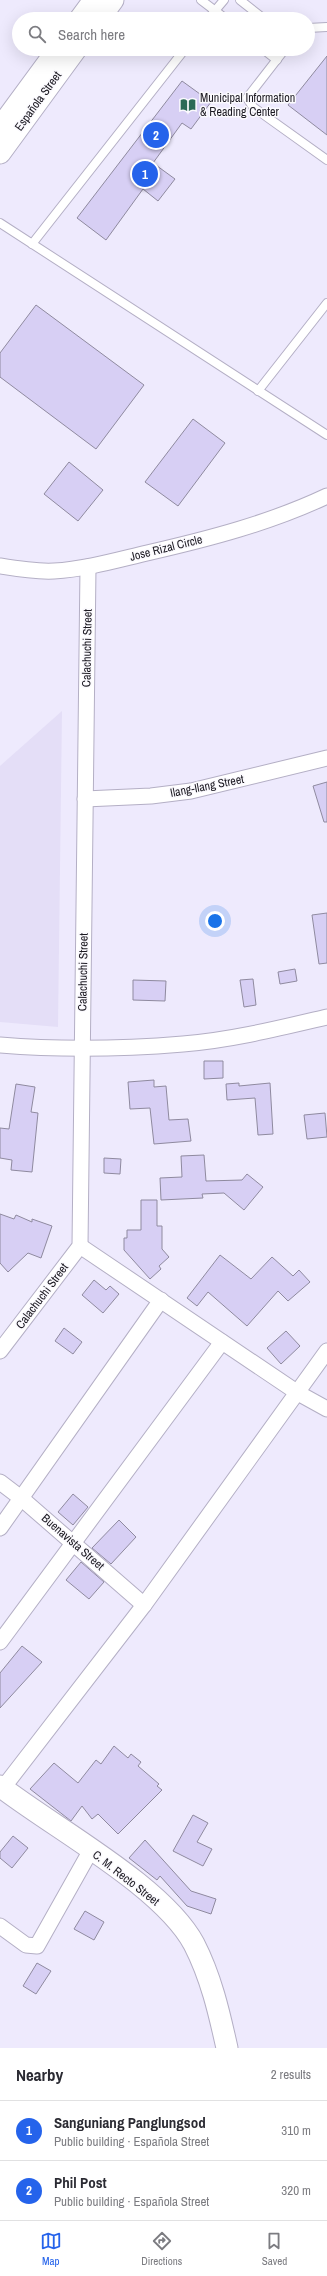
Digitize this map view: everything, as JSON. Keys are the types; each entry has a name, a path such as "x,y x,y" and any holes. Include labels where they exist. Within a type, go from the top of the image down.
{"main road":[{"path":"85,12 94,0"},
{"path":"104,12 113,0"},
{"name":"Española Street","path":"0,128 53,56"},
{"name":"Española Street","path":"0,152 71,56"},
{"name":"C. M. Recto Street","path":"1,1787 136,1883 179,1922 190,1938 206,1973 217,2003 227,2048"}],"street":[{"name":"Jose Rizal Circle","path":"0,566 22,570 54,571 88,567 223,534 271,520 327,496"},
{"name":"Calachuchi Street","path":"0,1351 80,1246 88,567"},
{"name":"Ilang-Ilang Street","path":"85,799 151,796 191,790 327,758"},
{"path":"0,1045 83,1047 184,1044 269,1031 327,1017"},
{"path":"80,1246 298,1393 327,1409"},
{"path":"0,1528 161,1300"},
{"path":"0,1642 222,1342"},
{"path":"1,1787 144,1605 327,1351"},
{"name":"Buenavista Street","path":"0,1482 74,1543 144,1605"},
{"path":"0,1926 26,1945 37,1946 91,1850"}],"lane":[{"path":"202,0 215,11 224,0"},
{"path":"240,0 255,12"},
{"path":"315,28 327,27"},
{"path":"32,244 180,56"},
{"path":"272,56 277,60"},
{"path":"280,56 247,98 248,101 253,107 327,160"},
{"path":"0,223 327,435"},
{"path":"258,391 327,303"}],"shaded area":[{"path":"62,711 58,1027 0,1022 0,766"}],"building":[{"path":"327,56 327,135 288,105"},
{"path":"182,81 211,102 191,129 182,123 153,163 175,179 158,201 143,189 106,240 77,218"},
{"path":"36,305 144,385 96,449 0,377 0,353"},
{"path":"193,419 225,443 178,506 145,482"},
{"path":"69,462 103,490 78,521 44,494"},
{"path":"327,782 327,822 324,822 313,786"},
{"path":"327,913 327,963 319,964 312,915"},
{"path":"295,969 297,981 280,984 278,972"},
{"path":"253,979 256,1005 244,1007 240,980"},
{"path":"133,980 166,981 165,1001 133,1000"},
{"path":"204,1061 223,1061 223,1078 204,1079"},
{"path":"154,1080 154,1087 166,1086 169,1120 188,1119 191,1141 154,1144 150,1108 130,1109 128,1082"},
{"path":"239,1083 239,1086 270,1083 273,1134 258,1135 255,1098 227,1100 226,1084"},
{"path":"16,1084 35,1087 31,1112 38,1113 32,1172 11,1170 12,1160 0,1158 0,1128 9,1129"},
{"path":"325,1113 327,1137 307,1139 304,1115"},
{"path":"204,1155 206,1181 242,1180 247,1174 263,1187 244,1210 224,1193 202,1194 203,1198 161,1200 160,1178 182,1177 181,1156"},
{"path":"104,1158 121,1159 120,1174 104,1173"},
{"path":"141,1200 157,1200 157,1226 162,1226 162,1249 169,1257 159,1266 161,1269 150,1279 124,1250 124,1238 127,1238 127,1230 141,1230"},
{"path":"0,1214 14,1219 16,1215 32,1222 32,1219 52,1226 41,1258 28,1253 8,1272 0,1263"},
{"path":"220,1255 251,1279 272,1257 293,1276 299,1270 310,1282 288,1301 278,1291 247,1326 208,1292 197,1306 187,1298"},
{"path":"94,1280 106,1290 110,1286 119,1294 103,1313 82,1295"},
{"path":"64,1328 82,1342 73,1354 55,1341"},
{"path":"286,1331 300,1346 281,1364 267,1348"},
{"path":"73,1494 88,1507 73,1525 58,1512"},
{"path":"119,1520 136,1537 111,1564 92,1548"},
{"path":"81,1562 104,1582 89,1599 66,1580"},
{"path":"22,1646 42,1662 0,1708 0,1673"},
{"path":"114,1746 128,1758 131,1754 141,1762 138,1766 159,1784 157,1786 162,1790 118,1834 98,1814 92,1819 82,1806 71,1821 30,1789 54,1763 78,1783 96,1760 101,1764"},
{"path":"193,1815 208,1823 197,1842 212,1849 203,1866 173,1851"},
{"path":"13,1836 28,1848 12,1868 0,1858 0,1852"},
{"path":"145,1840 191,1891 216,1899 211,1914 187,1906 160,1876 157,1880 129,1858"},
{"path":"85,1911 104,1922 94,1940 74,1929"},
{"path":"37,1963 51,1971 36,1994 23,1986"}],"place":[{"name":"Municipal Information & Reading Center","path":"188,105"},
{"name":"Phil Post","path":"156,135"},
{"name":"Sanguniang Panglungsod","path":"145,174"}]}
